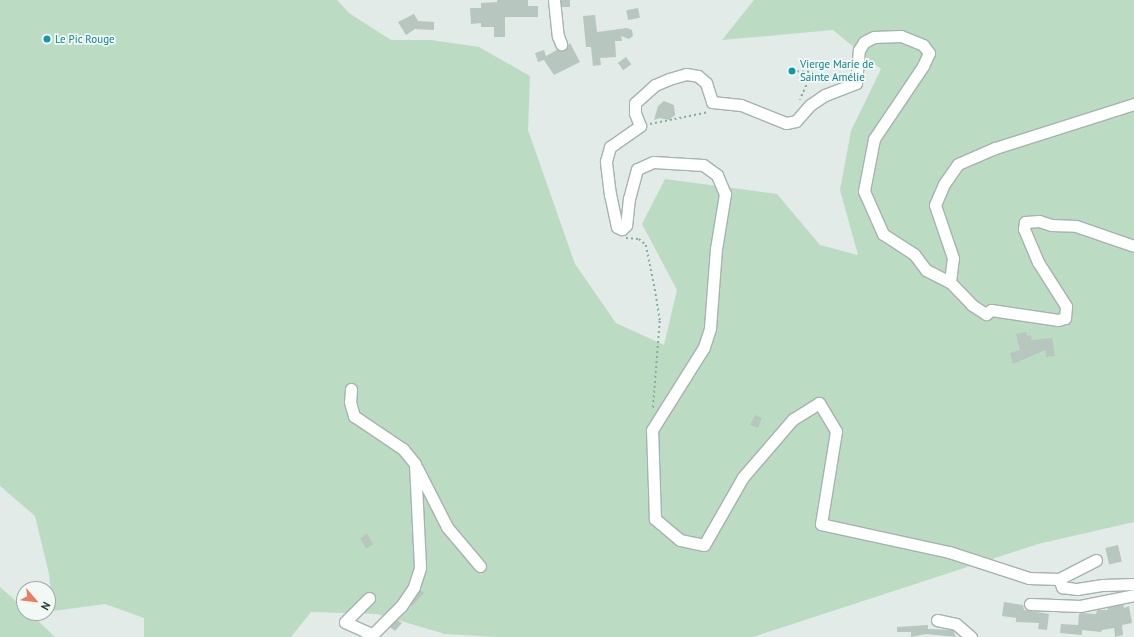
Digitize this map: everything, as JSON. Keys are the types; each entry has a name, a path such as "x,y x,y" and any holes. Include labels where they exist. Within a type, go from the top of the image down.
{"street":[{"path":"554,0 558,36 561,44"},
{"path":"1096,560 1059,579 1028,578 949,552 821,524 836,431 819,403 792,419 743,477 704,545 680,540 654,519 652,430 704,347 710,328 716,249 725,194 717,175 703,165 653,162 637,169 628,198 626,225 622,229 617,227 606,174 606,161 610,147 640,126 635,113 635,103 655,85 669,79 686,74 698,76 706,83 711,107 740,105 786,123 796,121 824,95 849,88 856,83 859,50 864,42 874,37 901,36 923,45 928,54 923,66 874,139 864,191 883,234 914,254 926,270 950,282 972,305 986,314 991,310 1058,320 1065,318 1066,306 1038,262 1024,229 1025,222 1039,221 1051,225 1076,226 1134,246"},
{"path":"950,282 953,258 935,205 944,184 958,164 996,148 1134,104"},
{"path":"351,389 350,402 354,416 403,449 415,464 447,527 480,566"},
{"path":"370,637 401,606 414,587 420,568 415,464"},
{"path":"1059,579 1062,587 1069,589 1134,584"},
{"path":"1030,604 1080,606 1134,595"},
{"path":"366,637 367,632 345,622 369,598"},
{"path":"937,620 956,624 971,637"}],"path":[{"path":"792,71 813,72 798,104"},
{"path":"640,126 711,107"},
{"path":"622,229 628,240 638,239 646,245 660,321 652,430"}],"green space":[{"path":"0,0 337,0 349,13 391,40 431,40 479,47 530,76 528,130 575,264 616,323 664,345 677,290 642,224 665,179 777,194 820,245 858,255 840,190 851,131 881,69 833,30 722,40 754,0 1134,0 1134,522 1038,544 753,637 496,637 445,634 377,614 311,612 291,637 144,637 144,618 105,604 56,611 56,581 50,581 35,516 0,486"},
{"path":"0,587 16,601 16,621 38,621 55,637 0,637"}],"building":[{"path":"497,0 528,0 528,6 538,6 538,17 505,17 505,37 494,37 494,27 481,27 481,23 471,24 470,8 481,8 481,3 497,2"},
{"path":"561,0 570,0 570,7 561,7"},
{"path":"638,8 640,18 628,20 626,10"},
{"path":"414,14 418,21 434,22 434,30 415,29 406,35 398,22"},
{"path":"595,15 597,32 627,28 632,30 633,36 629,39 621,36 622,41 615,41 616,57 600,58 601,65 593,66 591,47 586,47 583,16"},
{"path":"570,43 580,62 554,75 544,60 538,62 535,53 544,50 546,56 557,50 564,50"},
{"path":"626,57 631,64 623,70 618,63"},
{"path":"664,101 674,105 675,115 669,120 660,118 654,120 658,106"},
{"path":"1026,332 1027,336 1031,335 1032,340 1052,338 1055,356 1046,357 1045,350 1013,364 1010,353 1020,350 1016,334"},
{"path":"755,415 762,418 758,428 750,425"},
{"path":"367,534 373,544 366,548 360,538"},
{"path":"1118,545 1122,562 1109,564 1105,548"},
{"path":"420,590 424,593 412,606 410,605"},
{"path":"1004,602 1023,605 1024,610 1049,614 1047,630 1038,629 1039,623 1016,622 1016,618 1002,616"},
{"path":"1123,604 1124,608 1129,606 1132,623 1122,625 1123,635 1115,637 1114,628 1102,630 1101,632 1082,630 1082,635 1060,633 1061,624 1078,625 1079,614 1081,613 1096,614 1097,610 1108,610 1107,608"},
{"path":"397,620 402,623 395,631 390,627"},
{"path":"928,625 928,629 953,630 956,637 926,634 911,637 911,632 897,632 897,627"}],"place":[{"name":"Le Pic Rouge","path":"47,39"},
{"name":"Vierge Marie de Sainte Amélie","path":"792,71"}]}
